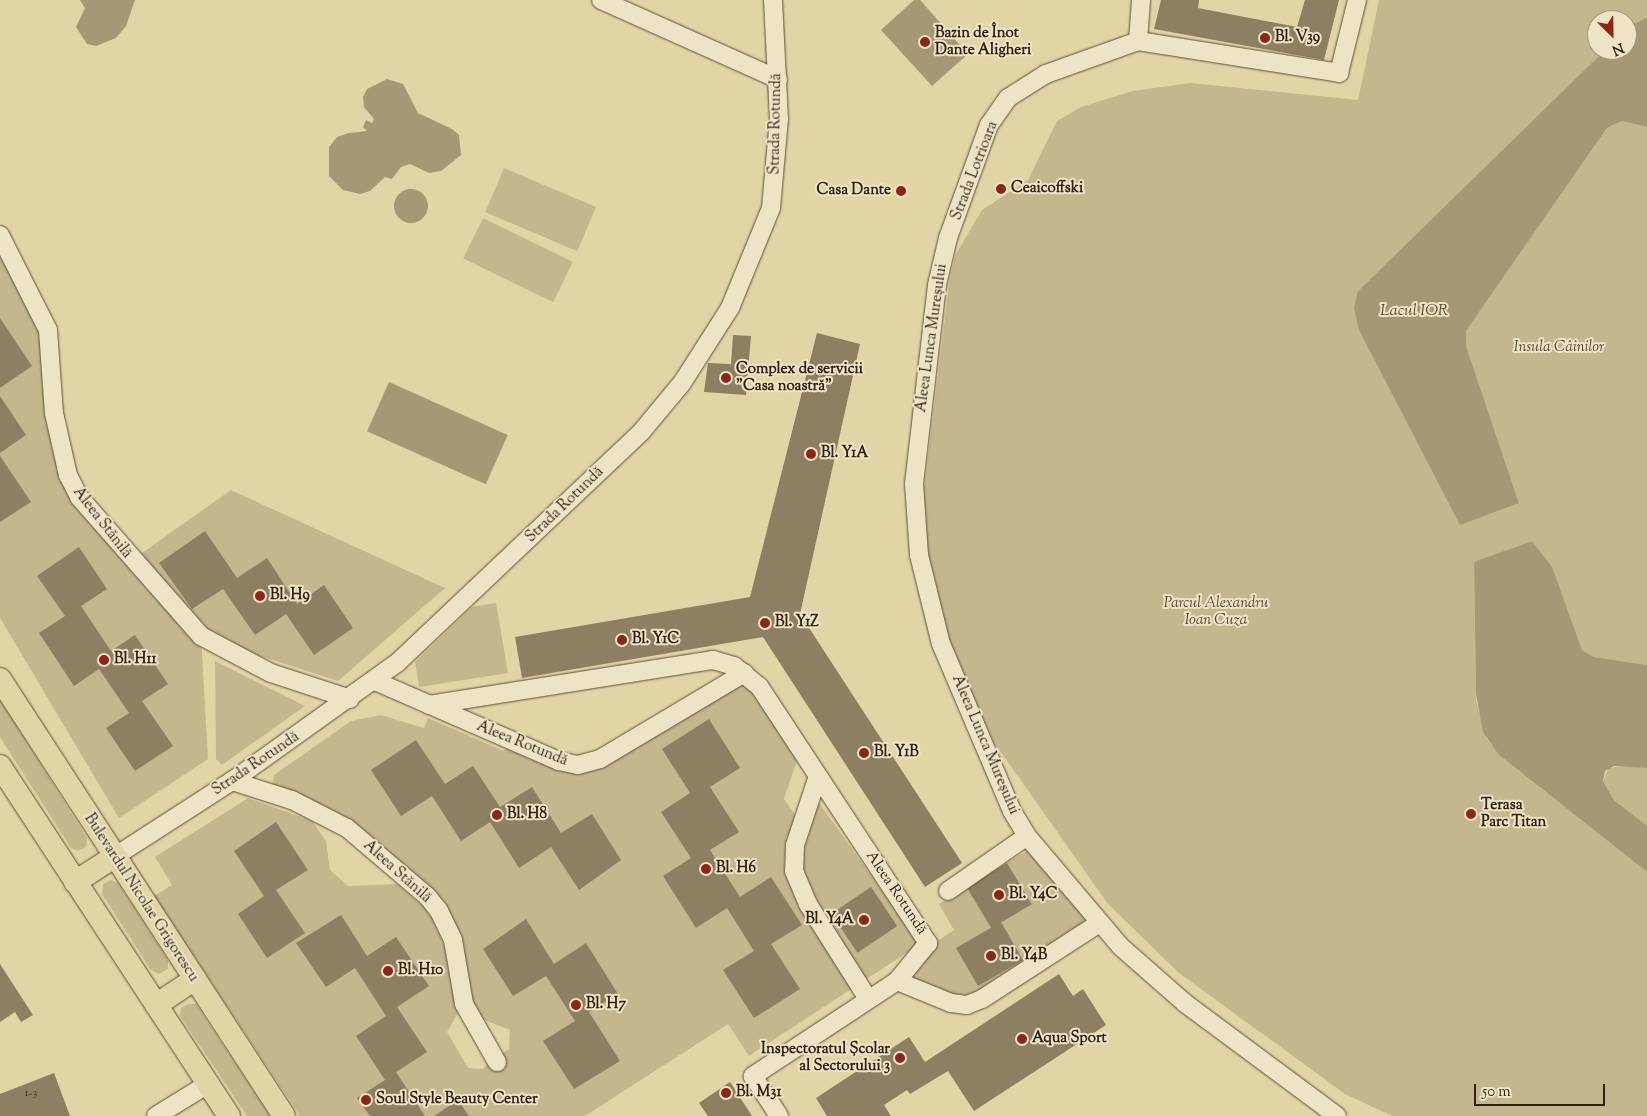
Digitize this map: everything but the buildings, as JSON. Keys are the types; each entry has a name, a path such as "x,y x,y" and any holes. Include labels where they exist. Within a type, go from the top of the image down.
{"main road":[{"name":"Bulevardul Nicolae Grigorescu","path":"0,679 284,1116"},
{"path":"0,766 229,1116"},
{"path":"76,882 114,857"},
{"path":"156,1005 195,979"}],"street":[{"path":"601,0 778,79"},
{"name":"Strada Rotundă","path":"114,857 232,781 375,681 473,594 642,430 706,348 744,278 771,208 778,142 778,79 773,0"},
{"path":"1138,41 1141,0"},
{"name":"Strada Lotrioara","path":"948,238 989,125 1008,98 1046,74 1138,41 1332,74 1342,67 1357,0"},
{"name":"Aleea Stănilă","path":"0,235 48,330 54,413 72,487 201,636 271,673 350,699"},
{"name":"Aleea Lunca Mureșului","path":"948,238 937,285 922,397 914,484 919,555 941,644 1012,811 1027,836 1098,924 1185,1003 1337,1116"},
{"name":"Aleea Rotundă","path":"429,705 702,661 724,661 744,672 763,692 928,943 897,981 753,1076 779,1116"},
{"name":"Aleea Rotundă","path":"375,681 559,762 583,764 600,759 744,672"},
{"path":"818,776 796,845 794,871 808,904 868,1000"},
{"name":"Aleea Stănilă","path":"232,781 292,800 347,828 426,896 439,911 453,940 464,1004 497,1062"},
{"path":"948,891 1027,836"},
{"path":"897,981 951,1003 967,1005 982,999 1098,924"},
{"path":"156,1116 208,1084"}],"green space":[{"name":"Parcul Alexandru Ioan Cuza","path":"1379,0 1647,0 1647,16 1637,22 1637,10 1587,10 1587,60 1595,60 1358,291 1519,503 1466,346 1466,331 1607,128 1622,121 1647,127 1647,665 1594,657 1582,650 1532,541 1474,563 1476,701 1487,739 1505,760 1647,872 1647,1116 1392,1116 1345,1094 1179,973 1108,904 993,741 936,619 923,555 922,506 950,277 956,254 982,210 1028,180 1057,121 1081,107 1133,91 1190,83 1358,100"},
{"path":"504,168 596,207 577,251 485,212"},
{"path":"483,218 573,262 553,302 463,258"},
{"path":"0,248 41,315 68,475 132,560 231,490 445,588 338,681 201,637 208,759 119,818 0,618"},
{"path":"496,603 508,673 419,687 415,662 472,607"},
{"path":"215,661 305,706 222,765 216,759"},
{"path":"744,673 759,686 801,749 784,799 802,825 812,793 920,944 749,1056 728,1024 585,1116 300,1116 154,896 172,885 155,857 248,798 312,821 326,841 330,870 348,886 397,884 430,912 448,954 459,1011 447,1032 468,1068 482,1069 509,1049 510,1030 469,1014 459,987 453,940 439,911 347,828 271,793 274,775 351,721 381,715 424,728 428,718 504,751 509,739 559,761 588,764"},
{"path":"0,699 87,838 86,847 78,851 71,848 0,737"},
{"path":"1630,765 1647,768 1647,826 1614,800 1603,781 1609,768"},
{"path":"1035,846 1098,924 975,1003 897,981 925,949 954,930 939,904"},
{"path":"111,880 118,883 168,960 168,969 159,974 151,970 102,894 103,884"},
{"path":"188,1004 196,1004 270,1116 247,1116 180,1016 181,1008"}],"water":[{"path":"80,0 135,0 126,26 116,38 96,46 87,44 76,27 85,8"},
{"name":"Bazin de Înot Dante Aligheri","path":"914,0 920,0 968,54 932,86 881,30"},
{"name":"Lacul IOR","path":"1647,17 1647,127 1622,121 1607,128 1466,331 1466,346 1519,503 1460,525 1359,330 1354,308 1358,291 1595,60 1637,60 1637,22"},
{"path":"387,79 403,84 418,113 452,129 459,135 461,155 441,171 429,173 410,164 401,167 392,179 385,177 370,191 360,194 343,190 329,176 329,147 337,137 349,133 367,131 363,127 366,120 372,123 374,119 364,107 363,97 367,89"},
{"path":"411,189 423,194 428,206 423,218 411,223 399,218 394,206 399,194"},
{"path":"389,382 508,435 486,484 367,431"},
{"path":"1532,541 1552,567 1582,650 1594,657 1647,665 1647,768 1614,766 1605,771 1603,781 1614,800 1647,826 1647,872 1499,755 1483,732 1476,694 1474,562"}],"place":[{"name":"Bl. V39","path":"1265,38"},
{"name":"Bazin de Înot Dante Aligheri","path":"925,42"},
{"name":"Ceaicoffski","path":"1001,189"},
{"name":"Casa Dante","path":"901,191"},
{"name":"Complex de servicii \"Casa noastră\"","path":"726,378"},
{"name":"Bl. Y1A","path":"811,454"},
{"name":"Bl. H9","path":"260,596"},
{"name":"Bl. Y1Z","path":"765,623"},
{"name":"Bl. Y1C","path":"622,640"},
{"name":"Bl. H11","path":"104,660"},
{"name":"Bl. Y1B","path":"864,753"},
{"name":"Terasa Parc Titan","path":"1471,814"},
{"name":"Bl. H8","path":"497,815"},
{"name":"Bl. H6","path":"706,869"},
{"name":"Bl. Y4C","path":"999,895"},
{"name":"Bl. Y4A","path":"864,920"},
{"name":"Bl. Y4B","path":"991,956"},
{"name":"Bl. H10","path":"388,971"},
{"name":"Bl. H7","path":"576,1005"},
{"name":"Aqua Sport","path":"1022,1039"},
{"name":"Inspectoratul Școlar al Sectorului 3","path":"900,1058"},
{"name":"Bl. M31","path":"726,1093"},
{"name":"Soul Style Beauty Center","path":"366,1100"}],"park label":[{"name":"Insula Câinilor","path":"1559,348"}]}
